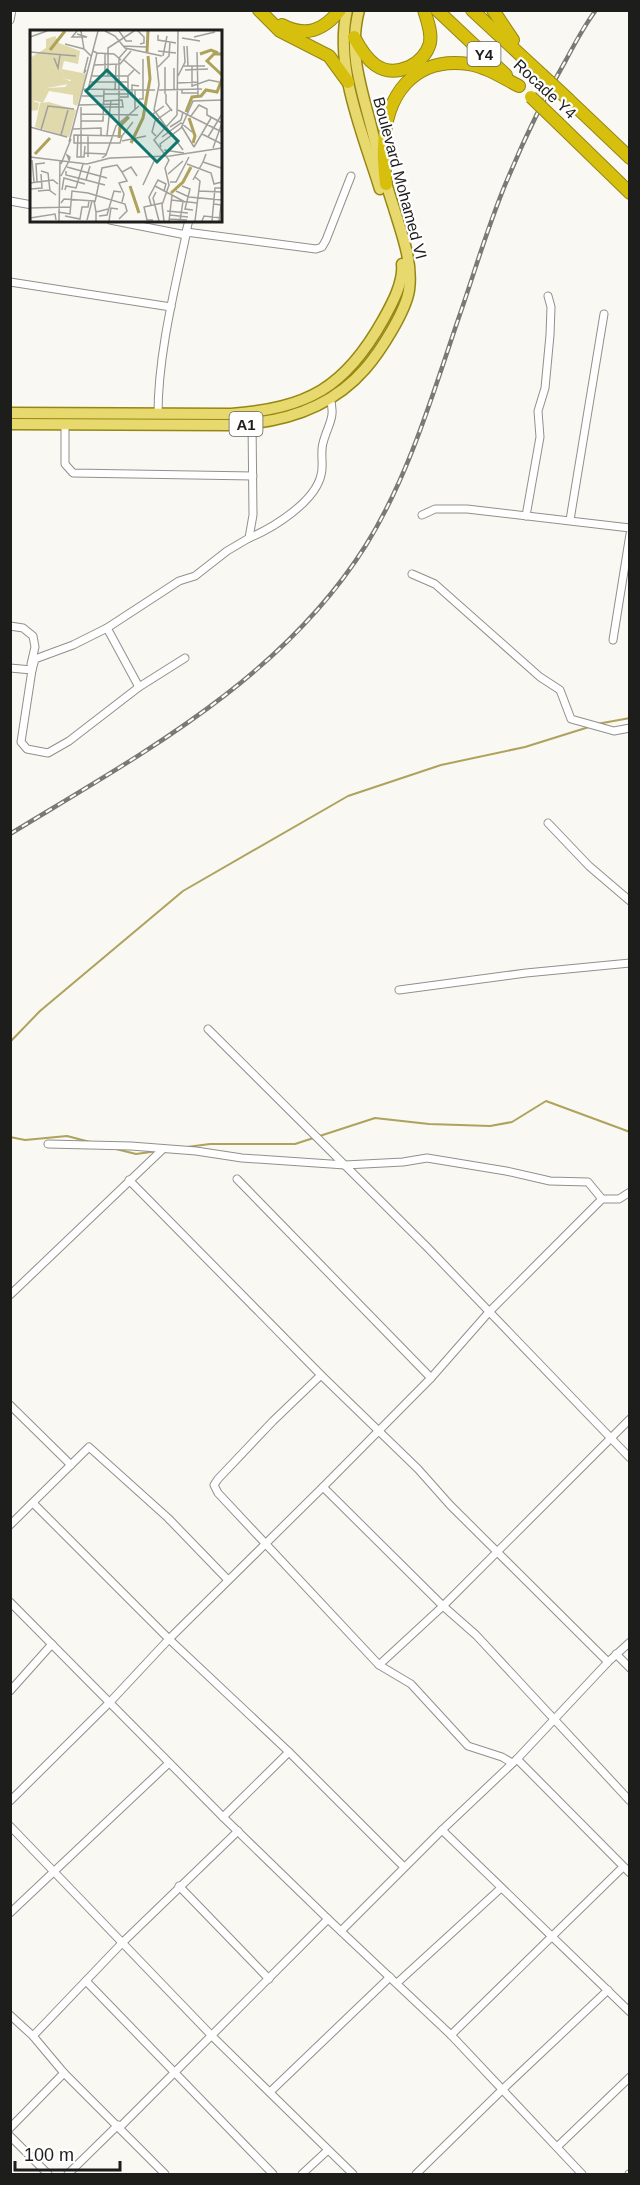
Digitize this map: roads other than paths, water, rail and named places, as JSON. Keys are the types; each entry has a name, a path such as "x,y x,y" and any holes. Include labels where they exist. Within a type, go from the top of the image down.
{"highway":[{"path":"259,10 280,31 329,56 348,82"},
{"path":"266,10 280,25 306,33 324,26 340,10"},
{"path":"354,37 364,56 375,65 386,70 398,71 413,65 424,56 427,49 430,41 430,27 424,10"},
{"name":"Rocade Y4","path":"436,10 531,97 630,193"},
{"name":"Rocade Y4","path":"472,10 630,158"},
{"path":"493,10 529,63"},
{"path":"386,184 384,147 386,127 394,102 406,83 416,73 434,66 453,63 471,64 519,86"}],"main road":[{"name":"Boulevard Mohamed VI","path":"10,424 65,425 251,418 262,412 297,403 325,389 353,366 387,314 403,273 398,242 348,82 344,54 346,10"},
{"name":"Boulevard Mohamed VI","path":"10,413 158,414 251,418 266,423 296,414 330,398 348,386 370,363 390,331 409,291 407,253 355,66 354,37 359,10"}],"street":[{"path":"10,20 12,10"},
{"path":"121,222 186,234 309,249 322,247 351,176"},
{"path":"10,201 30,205"},
{"path":"158,414 171,307 189,222"},
{"path":"10,282 171,307"},
{"path":"526,516 540,436 538,411 545,388 551,307 548,296"},
{"path":"570,519 604,314"},
{"path":"30,670 35,659 73,645 107,628 179,581 195,576 227,551 271,528 314,492 321,477 323,443 333,416 330,398"},
{"path":"249,538 253,515 251,418"},
{"path":"65,425 65,464 73,473 253,476"},
{"path":"422,515 435,509 467,509 570,519 630,528"},
{"path":"613,640 630,534"},
{"path":"412,574 435,584 540,677 560,690 571,719 614,731 630,728"},
{"path":"10,626 23,628 33,636 34,654 21,742 27,749 44,753 54,751 69,741 139,687 185,657"},
{"path":"107,628 139,687"},
{"path":"10,668 30,670"},
{"path":"548,823 589,866 630,901"},
{"path":"399,990 526,973 630,963"},
{"path":"208,1029 428,1248 630,1458"},
{"path":"48,1144 196,1151 242,1158 345,1165 404,1162 427,1158 550,1181 588,1182 602,1199"},
{"path":"10,1294 163,1149"},
{"path":"237,1179 431,1378"},
{"path":"129,1180 608,1662"},
{"path":"10,1801 431,1378 489,1312 602,1199 619,1199 630,1192"},
{"path":"321,1375 273,1421 214,1485 218,1493 379,1665 411,1684 468,1746 514,1761 630,1873"},
{"path":"11,1406 71,1465"},
{"path":"379,1665 443,1606 630,1419"},
{"path":"10,1525 89,1447 168,1518 228,1580"},
{"path":"323,1487 443,1606 476,1635 630,1801"},
{"path":"33,1503 169,1640 289,1752 404,1867"},
{"path":"10,1602 328,1920 451,2035 582,2175"},
{"path":"341,1931 514,1761 630,1642"},
{"path":"10,1691 52,1644"},
{"path":"616,1654 630,1668"},
{"path":"223,1816 289,1752"},
{"path":"10,1913 169,1763"},
{"path":"10,1826 212,2036 353,2175"},
{"path":"442,1830 630,2012"},
{"path":"33,2036 179,1886 238,1831"},
{"path":"451,2035 623,1868"},
{"path":"179,1886 269,1979"},
{"path":"398,1983 501,1888"},
{"path":"68,2175 175,2073 328,1920"},
{"path":"270,2092 390,1977"},
{"path":"86,1981 273,2175"},
{"path":"416,2175 502,2089 608,1990"},
{"path":"10,2015 33,2036 64,2073 165,2175"},
{"path":"10,2127 64,2073"},
{"path":"557,2147 630,2077"},
{"path":"10,2136 48,2175"},
{"path":"302,2175 328,2150"}],"waterway":[{"path":"597,724 630,718"},
{"path":"10,1042 40,1011 183,891 348,796 441,765 525,747 589,727"},
{"path":"187,1147 210,1144 295,1144 375,1118 429,1124 490,1126 512,1122 546,1101 630,1132"},
{"path":"10,1137 25,1140 67,1136 90,1142"},
{"path":"116,1149 136,1154 158,1151"}],"railway":[{"path":"10,834 109,774 206,710 251,674 293,635 332,593 366,545 395,491 419,434 488,229 514,163 550,89 596,10"}]}
